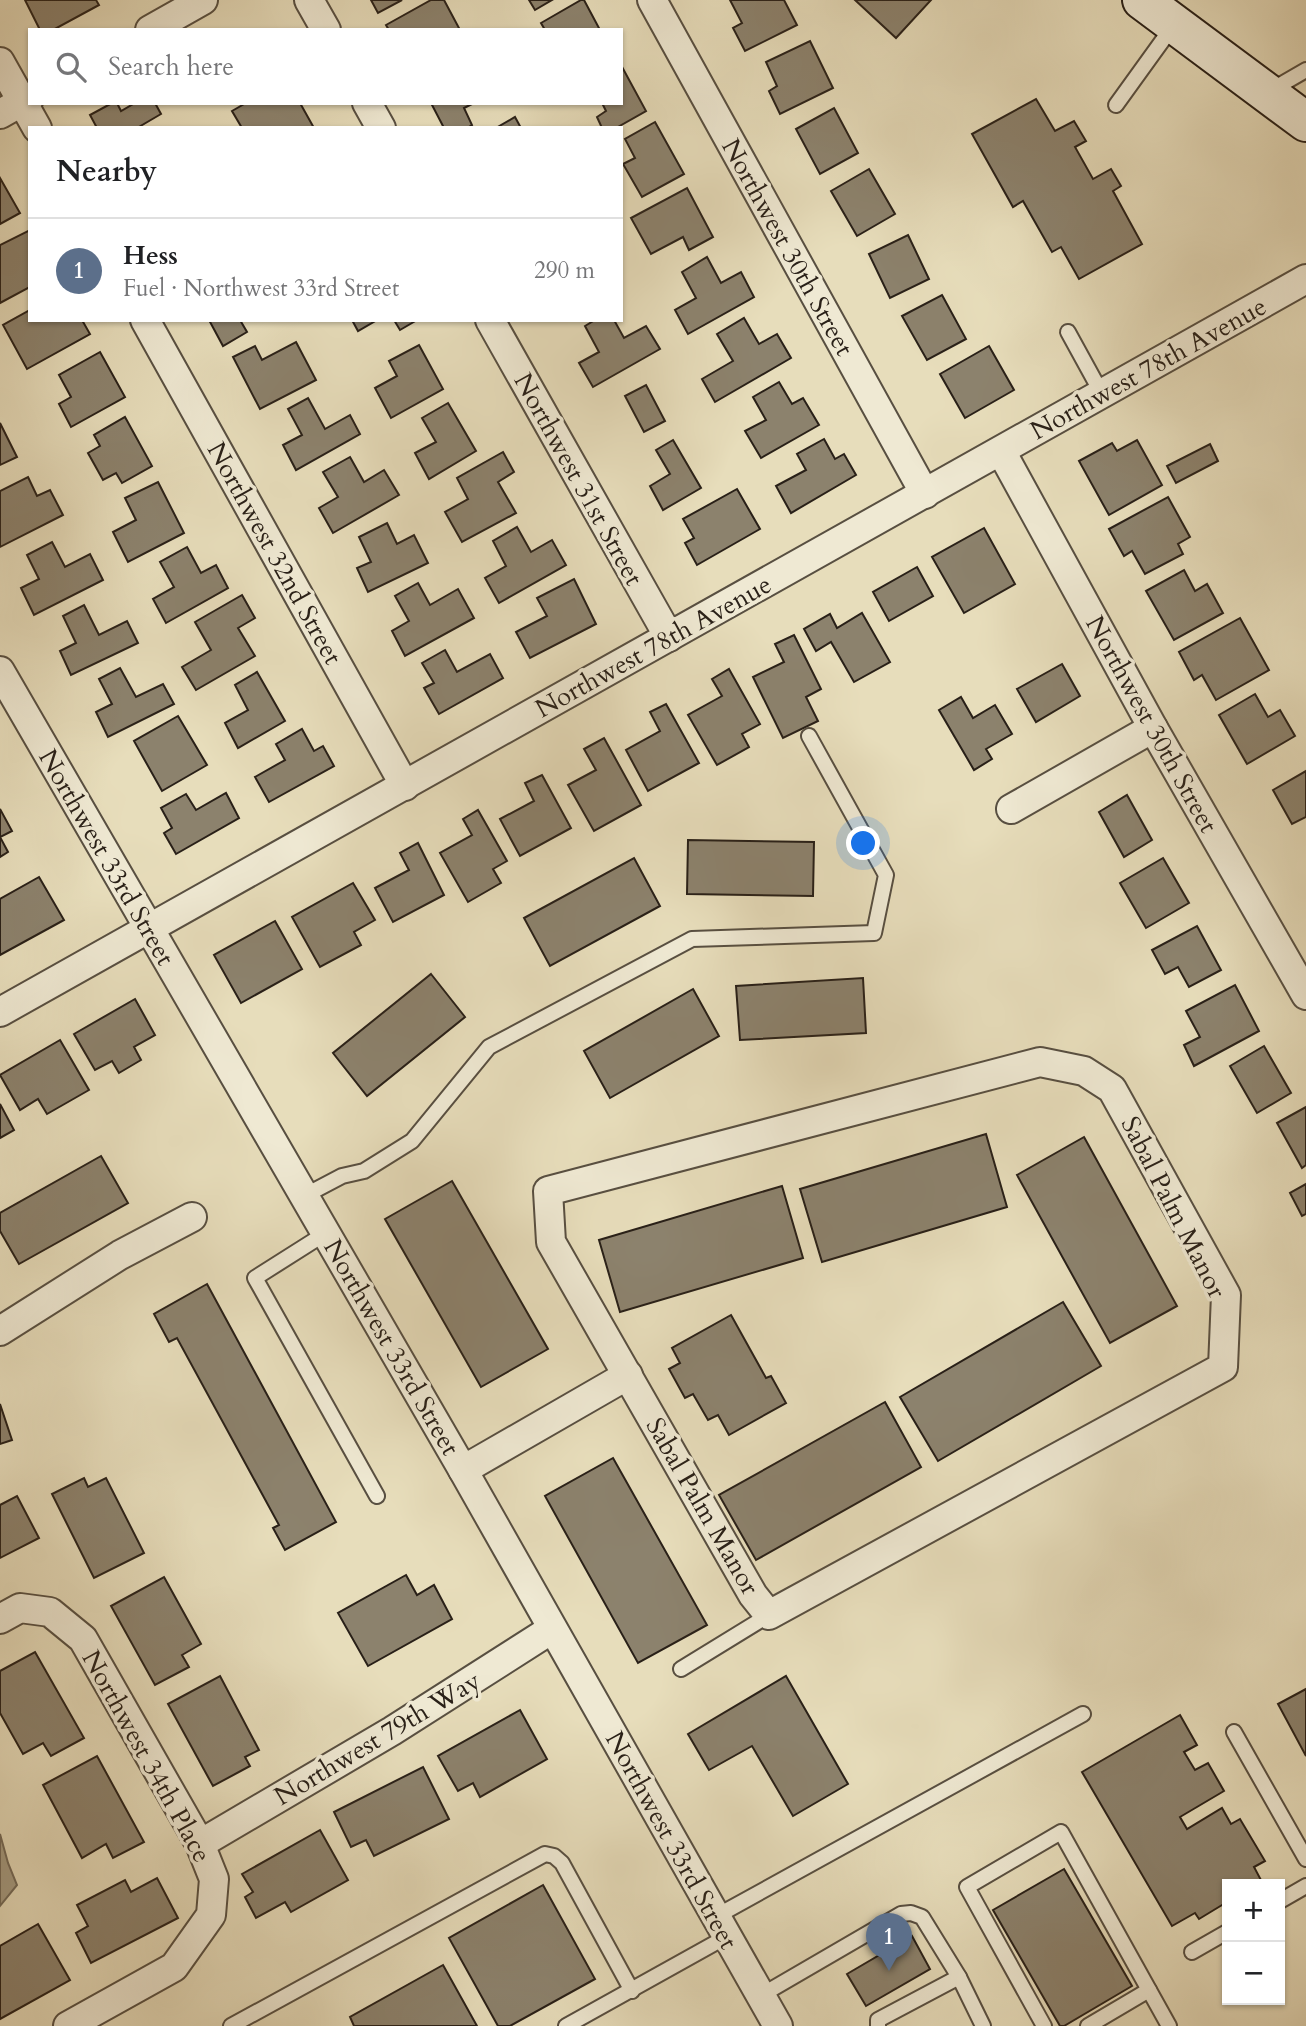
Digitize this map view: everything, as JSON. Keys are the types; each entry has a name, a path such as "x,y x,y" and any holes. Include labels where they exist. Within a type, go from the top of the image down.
{"main road":[{"path":"1142,0 1306,122"}],"street":[{"path":"154,28 203,0"},
{"path":"309,0 325,28"},
{"name":"Northwest 30th Street","path":"652,0 925,494"},
{"path":"0,62 17,104 35,126"},
{"path":"368,105 380,126"},
{"name":"Northwest 78th Avenue","path":"0,1012 1306,279"},
{"name":"Northwest 32nd Street","path":"146,322 405,786"},
{"name":"Northwest 31st Street","path":"491,322 669,637"},
{"name":"Northwest 30th Street","path":"1001,451 1153,729 1306,995"},
{"name":"Northwest 33rd Street","path":"0,671 463,1470 778,2026"},
{"path":"1011,809 1153,729"},
{"name":"Sabal Palm Manor","path":"1040,1062 1084,1071 1112,1089 1226,1295 1223,1367 769,1615 753,1595 628,1376 551,1242 548,1191 1040,1062"},
{"path":"0,1331 120,1255 192,1217"},
{"path":"463,1470 628,1376"},
{"name":"Northwest 34th Place","path":"0,1619 20,1608 50,1612 83,1639 200,1844 214,1879 211,1915 174,1967 68,2026"},
{"name":"Northwest 79th Way","path":"200,1844 392,1731 552,1629"}],"lane":[{"path":"1116,105 1173,24"},
{"path":"1266,93 1306,70"},
{"path":"1068,332 1102,394"},
{"path":"304,1196 342,1176 364,1171 411,1141 489,1047 692,939 874,933 886,875 809,736"},
{"path":"326,1233 256,1278 377,1496"},
{"path":"681,1668 769,1615"},
{"path":"566,2026 632,1991 721,1927 1083,1714"},
{"path":"1234,1732 1306,1859"},
{"path":"1044,2026 967,1887 1061,1832 1169,2026"},
{"path":"231,2026 545,1854 554,1856 562,1863 632,1991"},
{"path":"1285,1898 1306,1886"},
{"path":"760,1996 901,1914 911,1913 922,1917 959,1977 983,2026"},
{"path":"1192,1952 1222,1935"},
{"path":"878,2026 878,2020 959,1977"},
{"path":"1088,2026 1149,1990"}],"shaded area":[{"path":"0,1834 17,1885 0,1906"}],"building":[{"path":"25,0 96,0 99,5 57,28 39,28"},
{"path":"371,0 402,0 378,13"},
{"path":"431,0 444,0 459,28 388,28 386,25"},
{"path":"529,0 552,0 535,10"},
{"path":"584,0 599,28 544,28 541,23"},
{"path":"730,0 784,0 797,25 745,51 733,28 742,23"},
{"path":"855,0 931,0 896,38"},
{"path":"810,41 833,88 780,114 769,91 777,86 766,62"},
{"path":"623,69 646,111 620,126 601,126 597,117 606,111 603,105 623,105"},
{"path":"1036,99 1055,131 1074,121 1086,141 1075,147 1093,179 1111,169 1121,186 1113,191 1142,244 1079,279 1061,247 1052,252 1023,201 1013,207 972,134"},
{"path":"108,105 118,105 121,111 132,105 156,105 161,114 140,126 96,126 90,115"},
{"path":"242,105 301,105 313,126 241,126 232,111"},
{"path":"432,105 470,105 464,108 472,125 443,126"},
{"path":"834,108 858,153 820,174 796,129"},
{"path":"515,117 520,126 499,126"},
{"path":"655,122 684,174 642,197 623,164 635,158 625,139"},
{"path":"869,169 895,214 857,236 831,191"},
{"path":"0,178 20,213 0,224"},
{"path":"687,188 713,237 689,250 683,237 651,254 631,218"},
{"path":"28,231 28,288 0,303 0,245"},
{"path":"908,235 929,279 890,298 869,254"},
{"path":"707,257 721,283 741,272 754,297 688,334 675,310 696,298 682,272"},
{"path":"942,295 966,339 927,360 902,316"},
{"path":"28,311 28,322 83,322 90,334 27,369 3,325"},
{"path":"744,318 759,344 777,334 791,358 715,402 702,379 733,361 717,334"},
{"path":"210,322 241,322 247,332 223,346"},
{"path":"353,322 374,322 358,331"},
{"path":"395,322 414,322 400,330"},
{"path":"592,322 615,322 624,338 646,326 660,349 593,387 579,363 599,352 585,326"},
{"path":"296,342 316,380 260,409 233,357 255,346 262,360"},
{"path":"419,345 443,389 391,418 375,388 397,376 389,361"},
{"path":"989,346 1014,390 965,418 940,374"},
{"path":"100,352 125,397 71,427 59,404 71,397 59,375"},
{"path":"779,382 792,404 803,398 819,425 761,458 745,431 766,420 753,397"},
{"path":"646,385 665,421 644,432 625,396"},
{"path":"308,398 325,429 350,415 360,434 296,470 283,445 302,435 288,409"},
{"path":"448,403 476,451 429,479 415,453 436,442 422,418"},
{"path":"125,417 152,466 122,483 116,473 103,480 88,453 100,446 94,435"},
{"path":"0,423 17,457 0,465"},
{"path":"824,439 835,459 844,454 856,475 791,513 776,486 806,470 797,454"},
{"path":"673,440 701,488 663,510 650,486 670,474 656,450"},
{"path":"1137,440 1162,485 1109,515 1079,461 1112,443 1117,451"},
{"path":"1210,444 1218,461 1176,483 1167,466"},
{"path":"503,452 514,472 498,482 516,513 462,542 445,512 468,499 457,478"},
{"path":"350,457 364,482 384,470 399,495 333,533 319,508 338,497 323,472"},
{"path":"28,477 37,496 50,490 63,515 0,547 0,491"},
{"path":"158,482 184,533 128,562 113,532 136,520 125,498"},
{"path":"737,489 760,529 697,565 685,543 694,538 683,519"},
{"path":"1168,497 1190,537 1178,544 1183,554 1145,574 1132,551 1124,556 1109,529"},
{"path":"387,523 397,544 414,535 428,563 368,592 357,568 371,562 359,537"},
{"path":"517,527 531,552 552,540 566,565 499,603 485,578 506,566 493,541"},
{"path":"984,528 1015,584 964,613 932,557"},
{"path":"52,542 65,567 90,554 103,580 34,615 21,588 39,579 27,555"},
{"path":"187,547 201,573 216,565 228,588 166,623 153,599 174,587 160,562"},
{"path":"917,567 933,596 889,621 873,592"},
{"path":"1184,570 1195,591 1207,584 1223,613 1174,640 1146,591"},
{"path":"574,579 596,624 530,658 516,632 547,616 537,598"},
{"path":"418,583 430,605 458,589 474,618 405,656 392,631 409,621 395,596"},
{"path":"242,595 255,618 238,628 255,656 196,690 182,667 211,650 195,622"},
{"path":"84,605 99,635 127,621 138,643 71,675 60,651 76,643 63,616"},
{"path":"862,613 890,662 854,682 831,642 816,651 804,629 830,614 837,628"},
{"path":"1240,618 1269,670 1216,700 1202,675 1194,680 1179,652"},
{"path":"794,635 821,689 806,697 818,721 783,738 753,677 784,662 775,644"},
{"path":"445,650 457,672 490,654 503,678 439,714 424,688 434,683 422,663"},
{"path":"1062,664 1080,696 1036,722 1017,689"},
{"path":"120,668 136,697 163,684 174,704 108,737 96,712 112,704 99,679"},
{"path":"729,669 760,724 742,734 749,747 717,765 688,715 722,696 712,679"},
{"path":"257,672 285,721 238,748 225,723 248,710 235,685"},
{"path":"1255,694 1268,717 1280,710 1295,736 1247,764 1219,715"},
{"path":"961,697 973,718 995,705 1012,734 986,749 992,759 974,770 939,710"},
{"path":"666,704 699,763 648,791 626,750 660,731 650,712"},
{"path":"178,716 207,765 162,791 134,741"},
{"path":"302,729 314,751 323,746 334,766 269,802 255,777 285,760 276,744"},
{"path":"604,738 641,805 594,831 568,785 596,770 584,749"},
{"path":"1306,771 1306,817 1292,824 1273,790"},
{"path":"542,775 571,828 520,856 500,819 534,801 525,783"},
{"path":"226,793 239,818 176,854 164,833 172,828 161,808 186,794 196,810"},
{"path":"1127,795 1152,840 1124,857 1099,812"},
{"path":"0,809 12,831 0,837"},
{"path":"478,810 507,861 493,869 501,883 468,902 440,853 472,835 463,819"},
{"path":"0,837 8,852 0,857"},
{"path":"688,840 814,842 813,896 687,894"},
{"path":"418,843 444,895 393,922 375,888 409,870 400,853"},
{"path":"634,858 660,906 550,966 524,918"},
{"path":"1163,858 1189,903 1146,928 1120,883"},
{"path":"39,877 64,920 0,955 0,899"},
{"path":"353,883 375,920 354,932 361,945 320,967 292,917"},
{"path":"275,921 302,969 241,1003 214,955"},
{"path":"1197,926 1221,970 1189,987 1178,967 1165,974 1152,950"},
{"path":"431,974 465,1017 367,1096 333,1053"},
{"path":"863,978 866,1033 740,1040 736,986"},
{"path":"1235,985 1259,1031 1194,1066 1184,1045 1200,1037 1186,1011"},
{"path":"693,989 719,1036 610,1098 584,1051"},
{"path":"135,999 155,1035 134,1047 141,1060 119,1073 112,1061 95,1070 74,1034"},
{"path":"60,1040 89,1090 47,1114 38,1099 20,1110 0,1075"},
{"path":"1264,1046 1291,1093 1257,1113 1230,1066"},
{"path":"0,1104 14,1130 0,1138"},
{"path":"1306,1107 1306,1165 1302,1168 1277,1123"},
{"path":"986,1134 1007,1207 822,1262 800,1189"},
{"path":"1084,1137 1177,1306 1110,1343 1017,1175"},
{"path":"101,1156 128,1203 19,1264 0,1231 0,1213"},
{"path":"452,1181 548,1349 481,1387 385,1219"},
{"path":"1306,1184 1306,1214 1302,1216 1290,1193"},
{"path":"782,1186 803,1258 620,1312 599,1240"},
{"path":"207,1284 336,1522 285,1550 273,1528 279,1525 177,1338 169,1342 154,1314"},
{"path":"1063,1302 1101,1366 938,1461 900,1397"},
{"path":"731,1315 766,1378 771,1376 786,1403 729,1435 718,1415 708,1420 693,1394 685,1398 669,1369 680,1363 672,1348"},
{"path":"885,1402 921,1467 756,1560 719,1495"},
{"path":"0,1404 12,1440 0,1444"},
{"path":"613,1458 707,1625 638,1663 545,1496"},
{"path":"84,1478 88,1487 106,1478 144,1553 94,1578 52,1494"},
{"path":"17,1496 39,1538 0,1558 0,1505"},
{"path":"406,1575 417,1595 434,1585 452,1619 368,1666 338,1613"},
{"path":"164,1577 201,1644 182,1655 189,1667 155,1685 111,1606"},
{"path":"35,1652 84,1738 51,1756 43,1743 23,1754 0,1713 0,1671"},
{"path":"220,1676 259,1750 245,1757 250,1766 213,1786 168,1704"},
{"path":"786,1676 848,1784 793,1816 752,1746 709,1770 688,1734"},
{"path":"1306,1689 1306,1756 1278,1704"},
{"path":"520,1710 547,1759 480,1797 473,1783 458,1791 438,1756"},
{"path":"1180,1715 1197,1745 1184,1752 1195,1770 1208,1763 1224,1791 1180,1817 1187,1829 1222,1808 1231,1824 1240,1819 1265,1861 1254,1867 1260,1879 1222,1879 1222,1905 1199,1919 1195,1913 1172,1926 1082,1772"},
{"path":"97,1756 144,1842 113,1858 106,1844 82,1858 43,1785"},
{"path":"423,1767 449,1819 374,1856 366,1840 351,1847 334,1812"},
{"path":"320,1830 348,1880 291,1912 285,1902 256,1918 245,1897 253,1892 242,1874"},
{"path":"1064,1869 1132,1986 1060,2026 993,1910"},
{"path":"157,1878 178,1918 91,1963 76,1933 88,1926 77,1905 125,1880 131,1892"},
{"path":"543,1885 595,1979 510,2026 498,2026 449,1938"},
{"path":"38,1924 70,1980 0,2019 0,1946"},
{"path":"912,1936 930,1969 866,2006 847,1974"},
{"path":"443,1965 477,2026 354,2026 350,2017"}],"place":[{"name":"Hess","path":"889,1971"}]}
